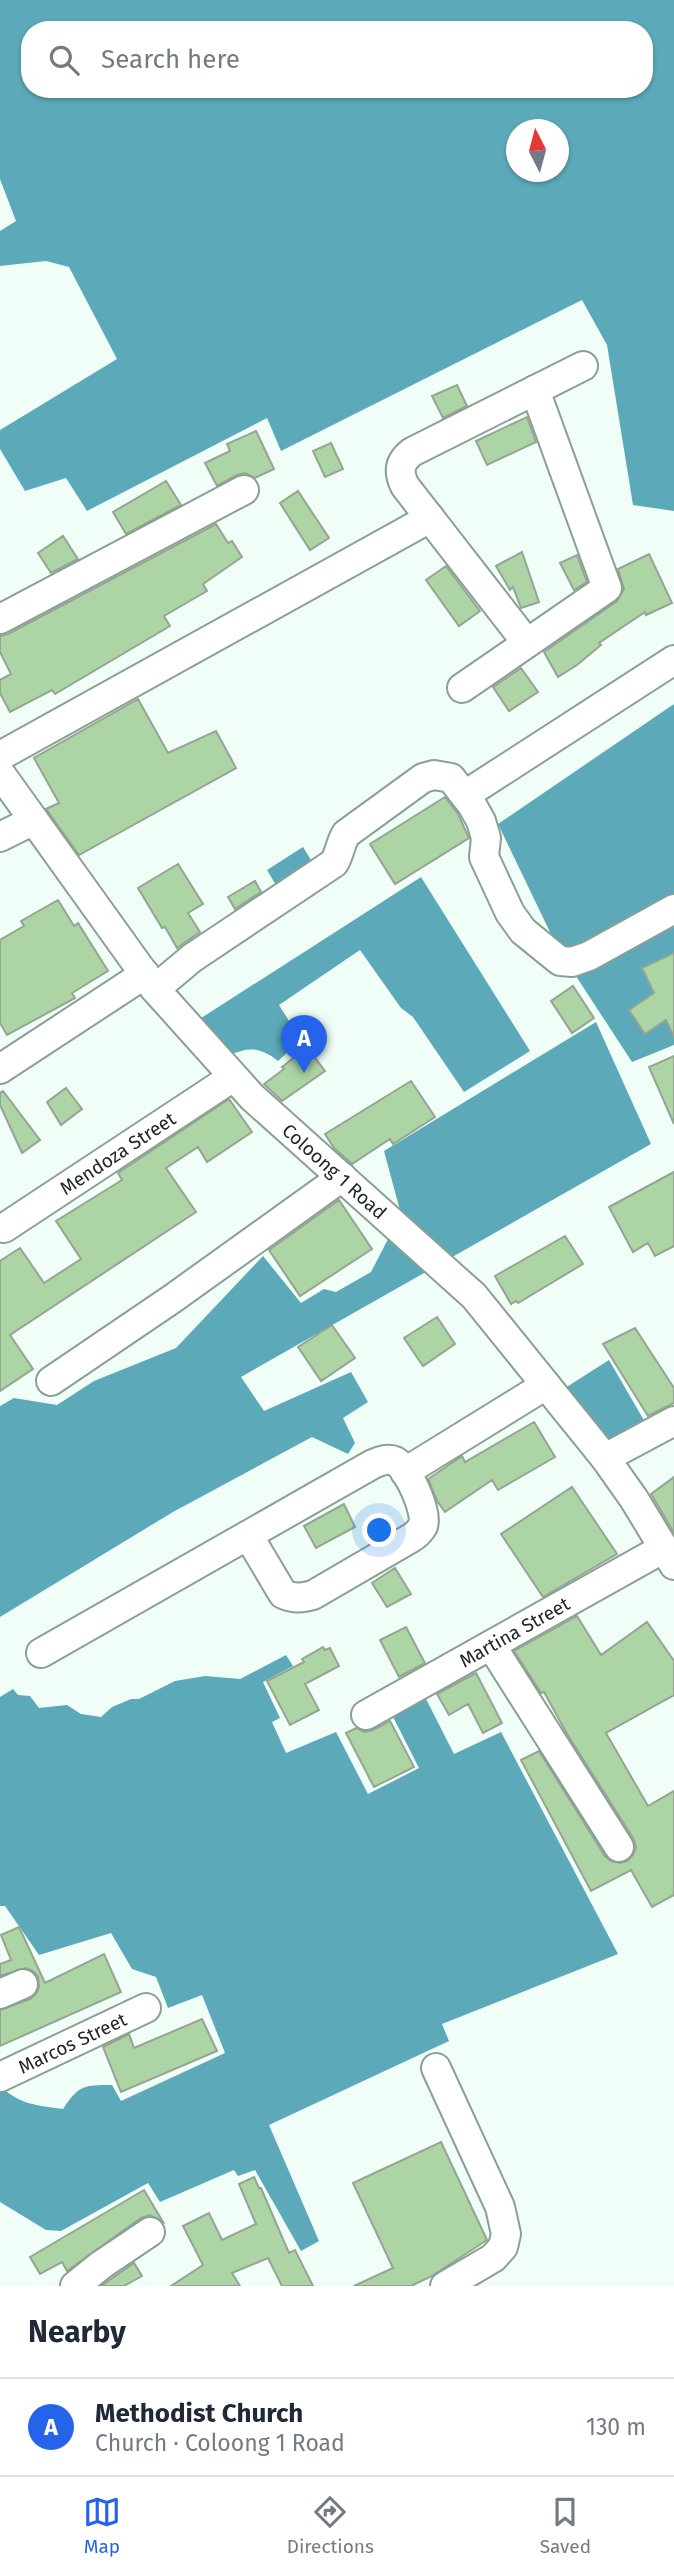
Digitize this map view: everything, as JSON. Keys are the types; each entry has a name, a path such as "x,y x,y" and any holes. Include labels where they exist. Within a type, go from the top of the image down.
{"street":[{"path":"527,643 430,518 401,477 400,467 405,458 583,366"},
{"path":"462,688 607,588 535,390"},
{"path":"0,619 244,490"},
{"path":"0,756 430,518"},
{"path":"465,795 674,660"},
{"name":"Coloong 1 Road","path":"0,773 150,981 252,1097 474,1296 605,1458 669,1556"},
{"path":"0,1069 192,958 334,863 339,856 339,845 346,834 411,784 423,778 451,778 465,795 481,821 486,838 484,857 510,914 523,931 560,961 572,962 589,956 674,909"},
{"path":"0,837 34,820"},
{"name":"Mendoza Street","path":"4,1228 233,1077"},
{"path":"51,1381 172,1299 342,1177"},
{"path":"405,1472 546,1385"},
{"path":"605,1458 674,1420"},
{"path":"41,1653 248,1535 381,1461 396,1461 405,1472 423,1508 424,1525 419,1532 313,1595 292,1598 284,1594 248,1535"},
{"name":"Martina Street","path":"366,1715 491,1645 669,1556"},
{"path":"491,1645 619,1847"},
{"name":"Marcos Street","path":"0,2077 146,2008"},
{"path":"436,2067 499,2207 506,2234 503,2247 493,2258 445,2286"},
{"path":"75,2286 150,2232"}],"water":[{"path":"0,0 674,0 674,511 633,505 607,345 582,300 281,451 267,418 87,511 66,478 25,491 0,449 0,430 117,359 69,267 46,261 0,266 0,231 16,221 0,179"},
{"path":"674,704 674,899 562,957 498,824"},
{"path":"303,847 314,865 277,887 267,870"},
{"path":"421,877 530,1051 464,1092 413,1017 401,1008 360,950 279,1005 301,1040 278,1061 255,1050 244,1050 230,1055 195,1022"},
{"path":"674,917 674,1045 632,1062 572,970"},
{"path":"596,1022 651,1144 241,1377 264,1411 351,1372 368,1402 343,1418 355,1443 348,1454 312,1437 173,1512 0,1617 0,1406 14,1398 57,1405 94,1381 176,1348 263,1256 301,1303 324,1289 336,1292 371,1272 401,1214 384,1151"},
{"path":"609,1360 645,1422 609,1452 562,1390"},
{"path":"286,1655 293,1666 263,1682 280,1718 272,1722 286,1753 336,1732 368,1794 419,1768 390,1711 423,1693 454,1754 501,1732 618,1954 442,2024 449,2041 269,2125 319,2241 301,2251 255,2170 238,2176 234,2170 160,2202 148,2183 61,2231 46,2230 0,2202 0,2086 22,2101 63,2109 78,2091 95,2085 112,2085 121,2101 225,2053 202,1995 168,2008 156,1977 132,1969 111,1933 39,1955 5,1906 0,1906 0,1697 13,1689 18,1695 30,1696 39,1708 67,1705 81,1714 101,1717 112,1707 131,1699 139,1699 175,1681 205,1676 240,1679"}],"building":[{"path":"457,385 467,406 443,418 432,396"},
{"path":"527,417 536,442 487,465 476,441"},
{"path":"256,431 274,469 255,478 245,473 237,475 217,486 205,463 230,451 227,444"},
{"path":"331,443 343,469 325,477 313,451"},
{"path":"166,481 181,505 126,534 113,512"},
{"path":"298,491 329,538 310,550 280,503"},
{"path":"216,524 228,543 232,541 242,557 203,584 207,591 164,616 170,626 55,694 52,690 10,712 0,693 0,680 11,674 0,652 0,636"},
{"path":"63,536 78,559 51,573 38,553"},
{"path":"522,552 539,602 521,608 513,587 510,590 496,566"},
{"path":"649,554 672,603 646,615 645,612 599,643 601,645 577,665 558,677 544,652 617,601 624,589 618,569"},
{"path":"577,555 587,582 574,590 560,563"},
{"path":"446,566 480,611 459,626 426,580"},
{"path":"521,668 538,692 509,711 493,687"},
{"path":"138,699 168,753 216,731 236,768 79,855 46,809 59,803 34,758"},
{"path":"445,797 458,814 469,838 395,884 370,844"},
{"path":"178,864 203,904 188,913 200,932 177,948 138,888"},
{"path":"255,881 261,892 235,909 228,897"},
{"path":"58,900 74,926 78,923 108,971 72,993 75,998 7,1035 0,1023 0,940 24,926 21,921"},
{"path":"674,953 674,1037 666,1020 645,1034 629,1010 654,993 642,968"},
{"path":"573,986 594,1018 572,1033 551,1001"},
{"path":"307,1047 325,1071 282,1101 264,1084"},
{"path":"674,1056 674,1124 649,1067"},
{"path":"411,1081 435,1117 393,1144 390,1139 352,1164 334,1148 325,1134"},
{"path":"66,1088 82,1109 61,1125 47,1102"},
{"path":"3,1091 40,1140 22,1153 0,1105 0,1093"},
{"path":"229,1099 252,1132 207,1162 198,1147 166,1168 196,1212 10,1335 33,1369 0,1391 0,1261 20,1248 44,1283 81,1259 56,1221 122,1180 118,1173"},
{"path":"674,1172 674,1246 655,1256 648,1243 633,1252 609,1207"},
{"path":"339,1200 372,1249 300,1296 269,1250"},
{"path":"565,1236 583,1264 518,1303 516,1301 511,1304 495,1276"},
{"path":"437,1317 455,1344 423,1366 404,1338"},
{"path":"332,1325 355,1358 321,1381 298,1347"},
{"path":"635,1328 674,1388 674,1403 648,1416 603,1344"},
{"path":"534,1422 555,1457 498,1490 492,1480 445,1512 428,1479 462,1456 465,1462"},
{"path":"674,1477 674,1533 651,1494"},
{"path":"572,1487 617,1554 543,1597 501,1534"},
{"path":"344,1504 355,1527 316,1548 304,1526"},
{"path":"395,1568 411,1594 387,1607 372,1583"},
{"path":"577,1616 601,1655 647,1622 674,1661 674,1695 606,1733 648,1806 674,1791 674,1895 652,1907 631,1870 591,1891 521,1760 539,1751 605,1856 620,1863 633,1855 636,1847 633,1838 567,1734 544,1692 541,1693 514,1651"},
{"path":"406,1627 425,1663 399,1677 380,1640"},
{"path":"323,1647 325,1650 330,1648 339,1666 305,1684 319,1710 290,1725 267,1681 304,1662 302,1659"},
{"path":"476,1673 502,1723 483,1733 468,1704 449,1715 437,1694"},
{"path":"390,1721 414,1767 374,1787 346,1733 356,1728 365,1732 373,1730"},
{"path":"19,1927 45,1983 104,1954 121,1992 0,2046 0,2010 30,1999 39,1987 38,1977 26,1968 0,1976 0,1964 11,1960 1,1935"},
{"path":"202,2019 217,2051 121,2092 103,2047 129,2034 134,2048"},
{"path":"441,2142 487,2240 432,2276 411,2286 354,2286 393,2268 353,2183"},
{"path":"254,2177 289,2253 295,2250 313,2286 282,2286 268,2258 232,2273 240,2286 171,2286 203,2265 183,2226 209,2213 222,2240 256,2224 239,2184"},
{"path":"144,2190 163,2222 150,2215 141,2218 67,2271 62,2262 40,2274 30,2257"},
{"path":"134,2263 142,2276 124,2286 101,2286"}],"place":[{"name":"Methodist Church","path":"304,1073"}]}
